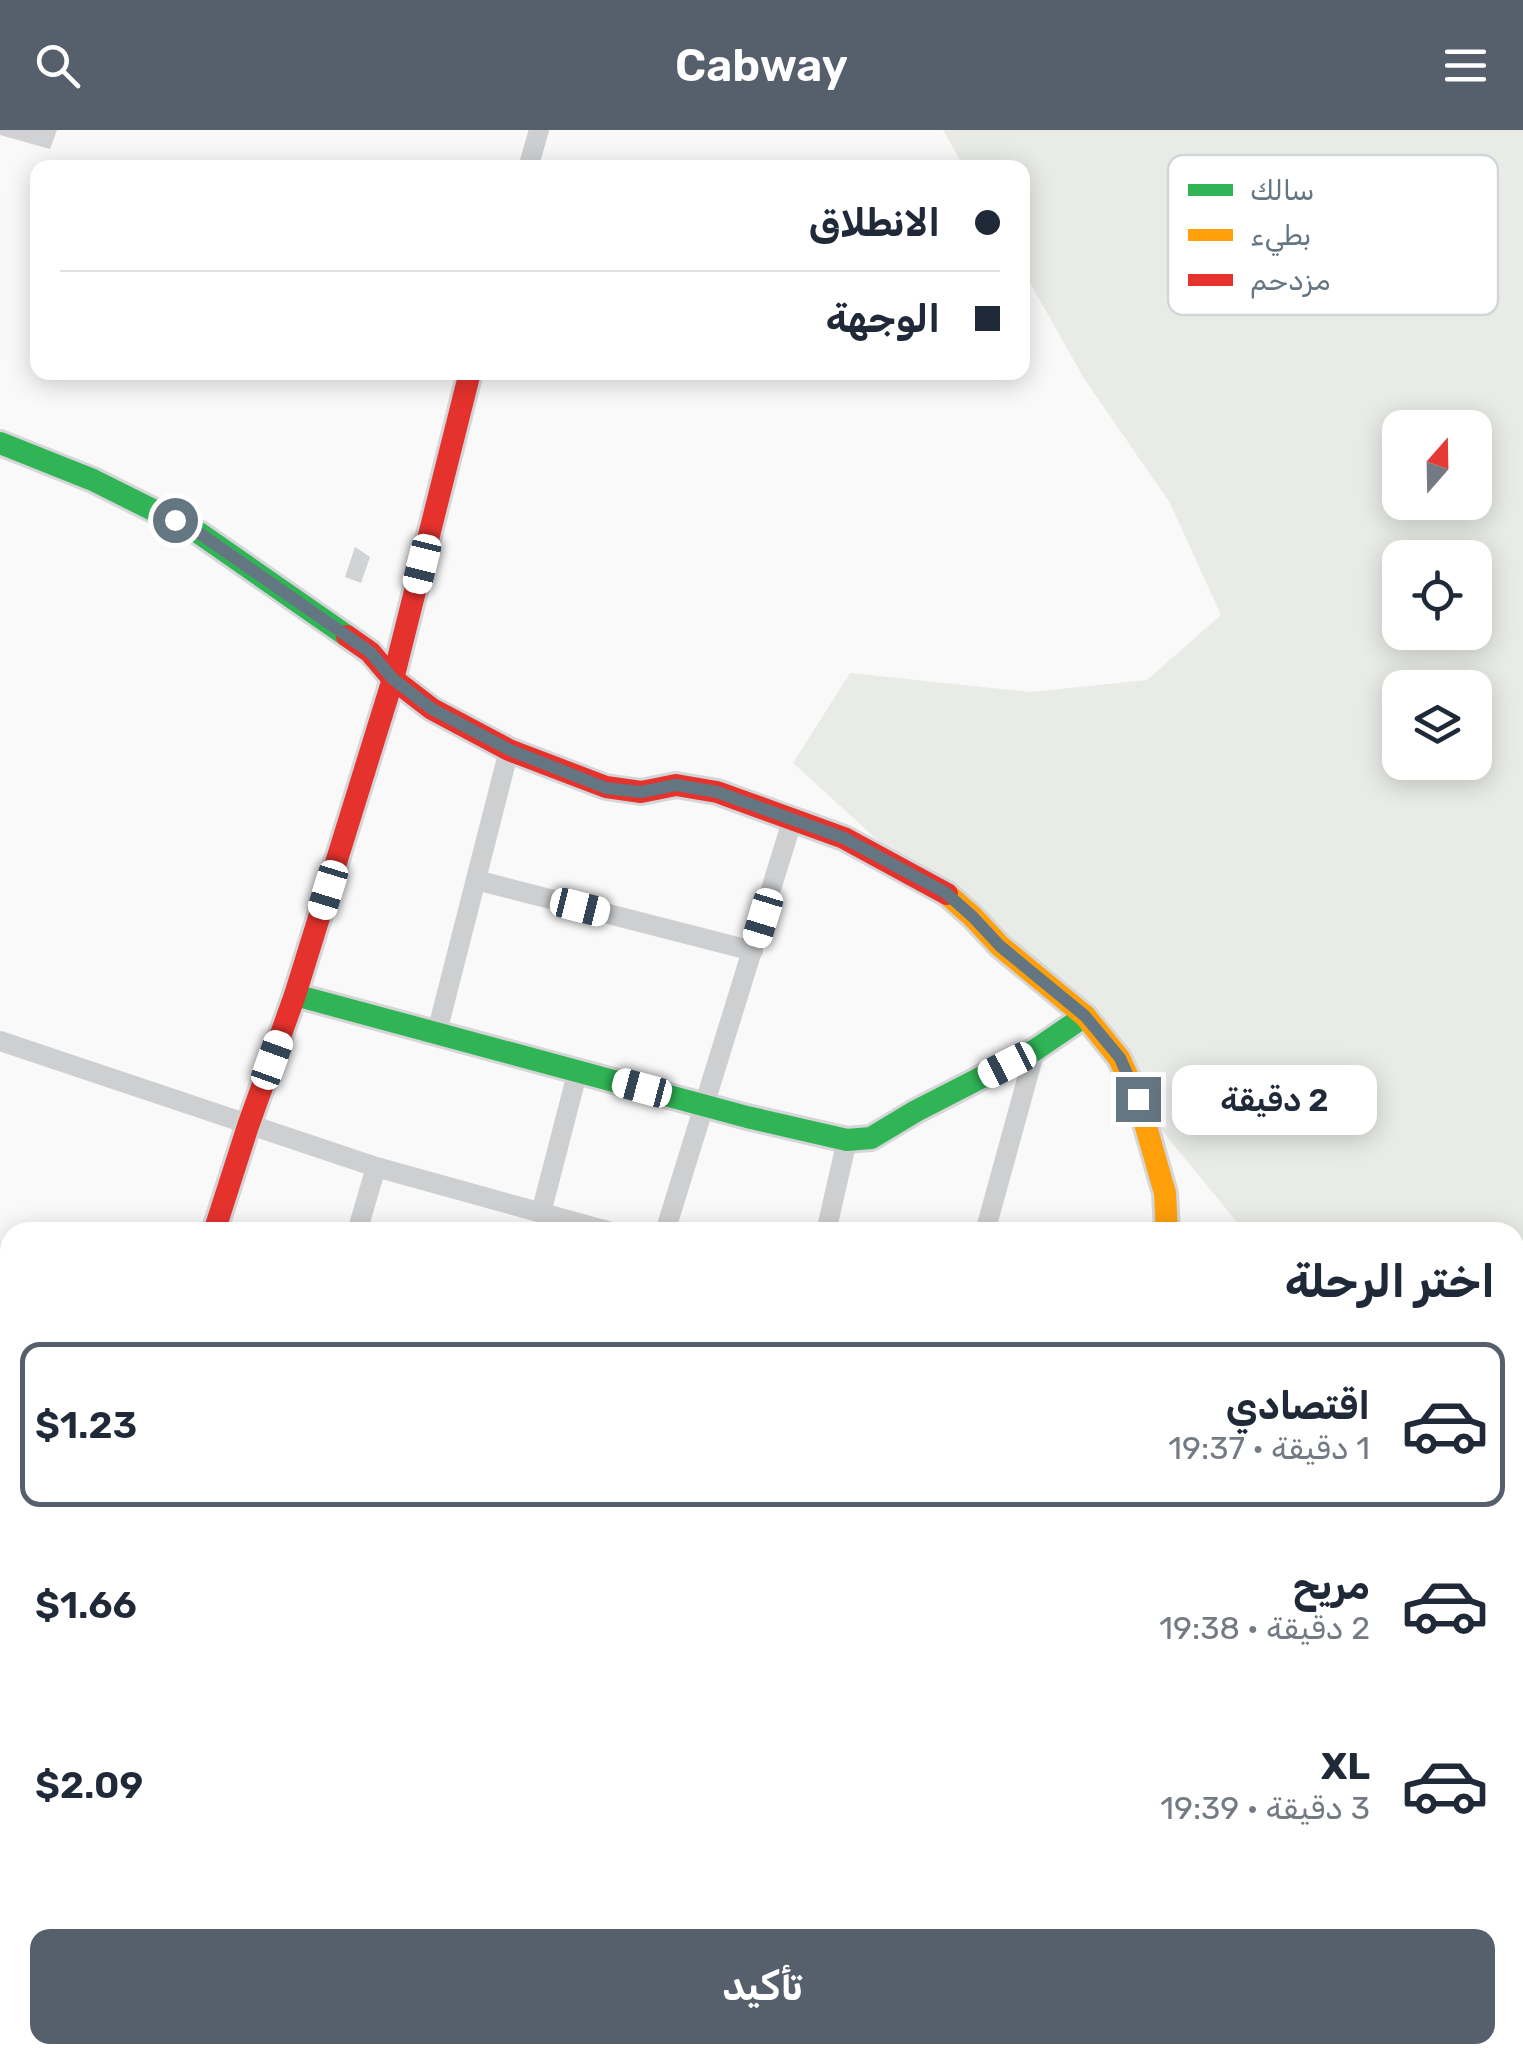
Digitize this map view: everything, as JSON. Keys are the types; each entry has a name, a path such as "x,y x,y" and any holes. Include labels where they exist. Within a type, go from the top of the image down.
{"street":[{"path":"530,160 539,130"},
{"path":"217,1222 296,995 393,679 468,380"},
{"path":"0,443 93,480 199,533 370,652 393,679 432,709 510,750 606,788 641,792 676,785 717,792 844,838 946,893 1000,946 1085,1016 1120,1058 1138,1099 1165,1193 1166,1222"},
{"path":"437,1032 510,750"},
{"path":"669,1222 793,818"},
{"path":"476,880 752,951"},
{"path":"296,995 847,1140 871,1138 1035,1050 1085,1016"},
{"path":"0,1042 376,1167 574,1222"},
{"path":"988,1222 1035,1050"},
{"path":"541,1213 578,1070"},
{"path":"828,1222 847,1140"},
{"path":"359,1222 376,1167"}],"shaded area":[{"path":"943,130 1523,130 1523,1222 1237,1222 1061,1007 793,763 850,673 1030,692 1147,680 1221,615 1170,503 1083,377 1030,282 1030,160 960,160"}],"building":[{"path":"0,130 57,130 50,149 0,135"},
{"path":"355,547 370,557 361,583 345,577"}],"traffic: fast":[{"path":"0,443 93,480 199,533 347,636"},
{"path":"295,995 747,1117 847,1140 871,1138 1035,1050 1085,1016"}],"traffic: slow":[{"path":"947,894 1000,946 1085,1016 1119,1058 1138,1099 1165,1193 1166,1222"}],"traffic: jam":[{"path":"217,1222 295,995 393,679 468,380"},
{"path":"347,636 432,709 509,750 606,787 641,792 676,785 717,792 844,838 947,894"}],"route":[{"path":"175,520 370,652 393,679 432,709 510,750 606,788 641,792 676,785 717,792 844,838 946,893 1000,946 1085,1016 1120,1058 1138,1099"}]}
